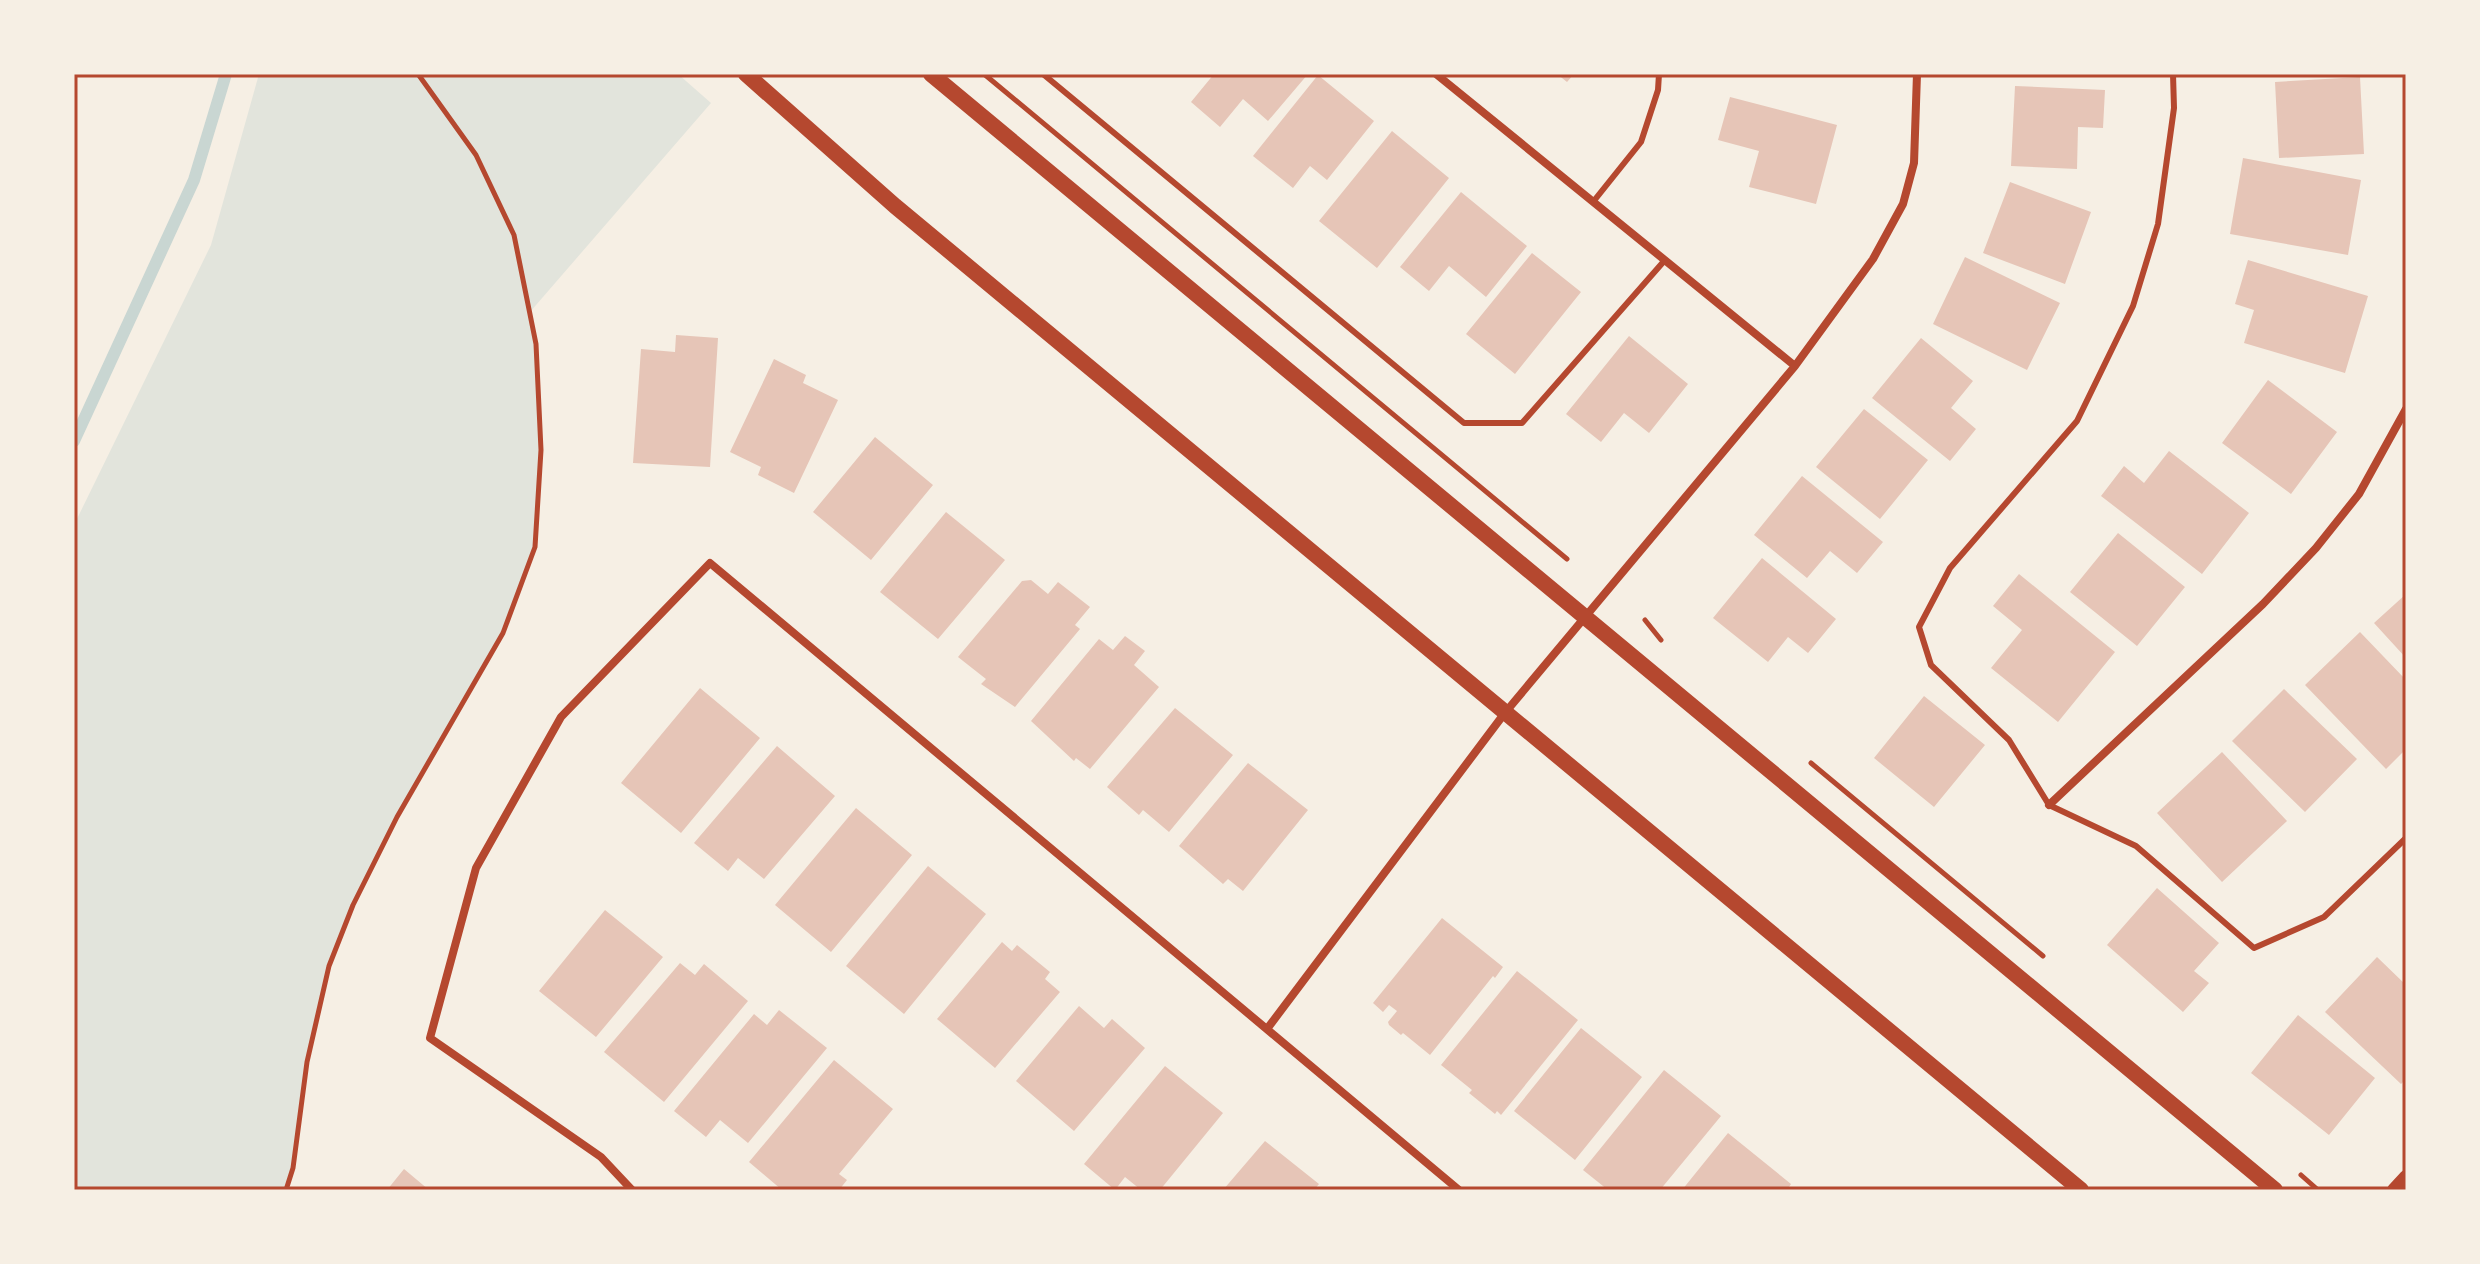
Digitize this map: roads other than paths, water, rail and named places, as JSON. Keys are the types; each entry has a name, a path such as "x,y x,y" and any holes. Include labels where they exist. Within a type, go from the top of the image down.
{"main road":[{"path":"746,74 895,206 2081,1190"},
{"path":"931,74 2275,1190"}],"street":[{"path":"1436,74 1795,366"},
{"path":"1267,1029 1504,714 1795,366 1873,259 1903,204 1914,163 1917,74"},
{"path":"2049,805 2252,614 2316,548 2359,494 2406,409"},
{"path":"632,1190 601,1157 430,1038 476,868 561,717 710,563 1459,1190"},
{"path":"2394,1190 2406,1177"}],"lane":[{"path":"1043,74 1464,423 1522,423 1665,260"},
{"path":"1593,202 1641,142 1658,90 1659,74"},
{"path":"2173,74 2174,108 2158,224 2133,306 2077,421 1950,568 1919,627 1931,665 2009,740 2049,805 2136,846 2254,948 2324,917 2406,838"}],"waterway":[{"path":"74,441 194,180 226,74"}]}
